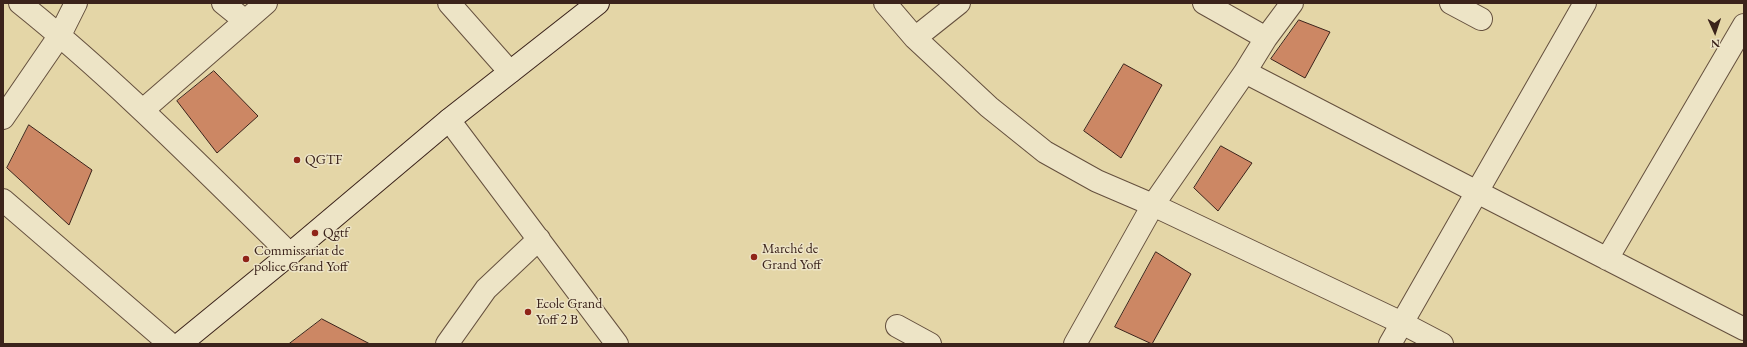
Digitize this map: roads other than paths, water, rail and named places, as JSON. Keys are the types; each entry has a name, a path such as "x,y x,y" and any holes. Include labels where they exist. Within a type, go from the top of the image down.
{"street":[{"path":"20,3 60,36 143,110 290,254"},
{"path":"3,118 60,36 76,3"},
{"path":"223,3 244,20"},
{"path":"143,110 244,20 266,3"},
{"path":"449,3 510,72"},
{"path":"180,344 290,254 448,120 598,3"},
{"path":"885,3 915,38 989,107 1045,152 1097,181 1153,205 1402,323 1442,344"},
{"path":"915,38 959,3"},
{"path":"1204,3 1266,38"},
{"path":"1075,344 1153,205 1245,72 1266,38 1292,3"},
{"path":"1451,3 1481,19"},
{"path":"1390,344 1585,3"},
{"path":"1607,259 1744,25"},
{"path":"1245,72 1744,329"},
{"path":"448,120 617,344"},
{"path":"3,200 170,344"},
{"path":"448,344 486,289 539,239"},
{"path":"897,326 930,344"}],"place":[{"name":"QGTF","path":"297,160"},
{"name":"Qgtf","path":"315,233"},
{"name":"Marché de Grand Yoff","path":"754,257"},
{"name":"Commissariat de police Grand Yoff","path":"246,259"},
{"name":"Ecole Grand Yoff 2 B","path":"528,312"}]}
